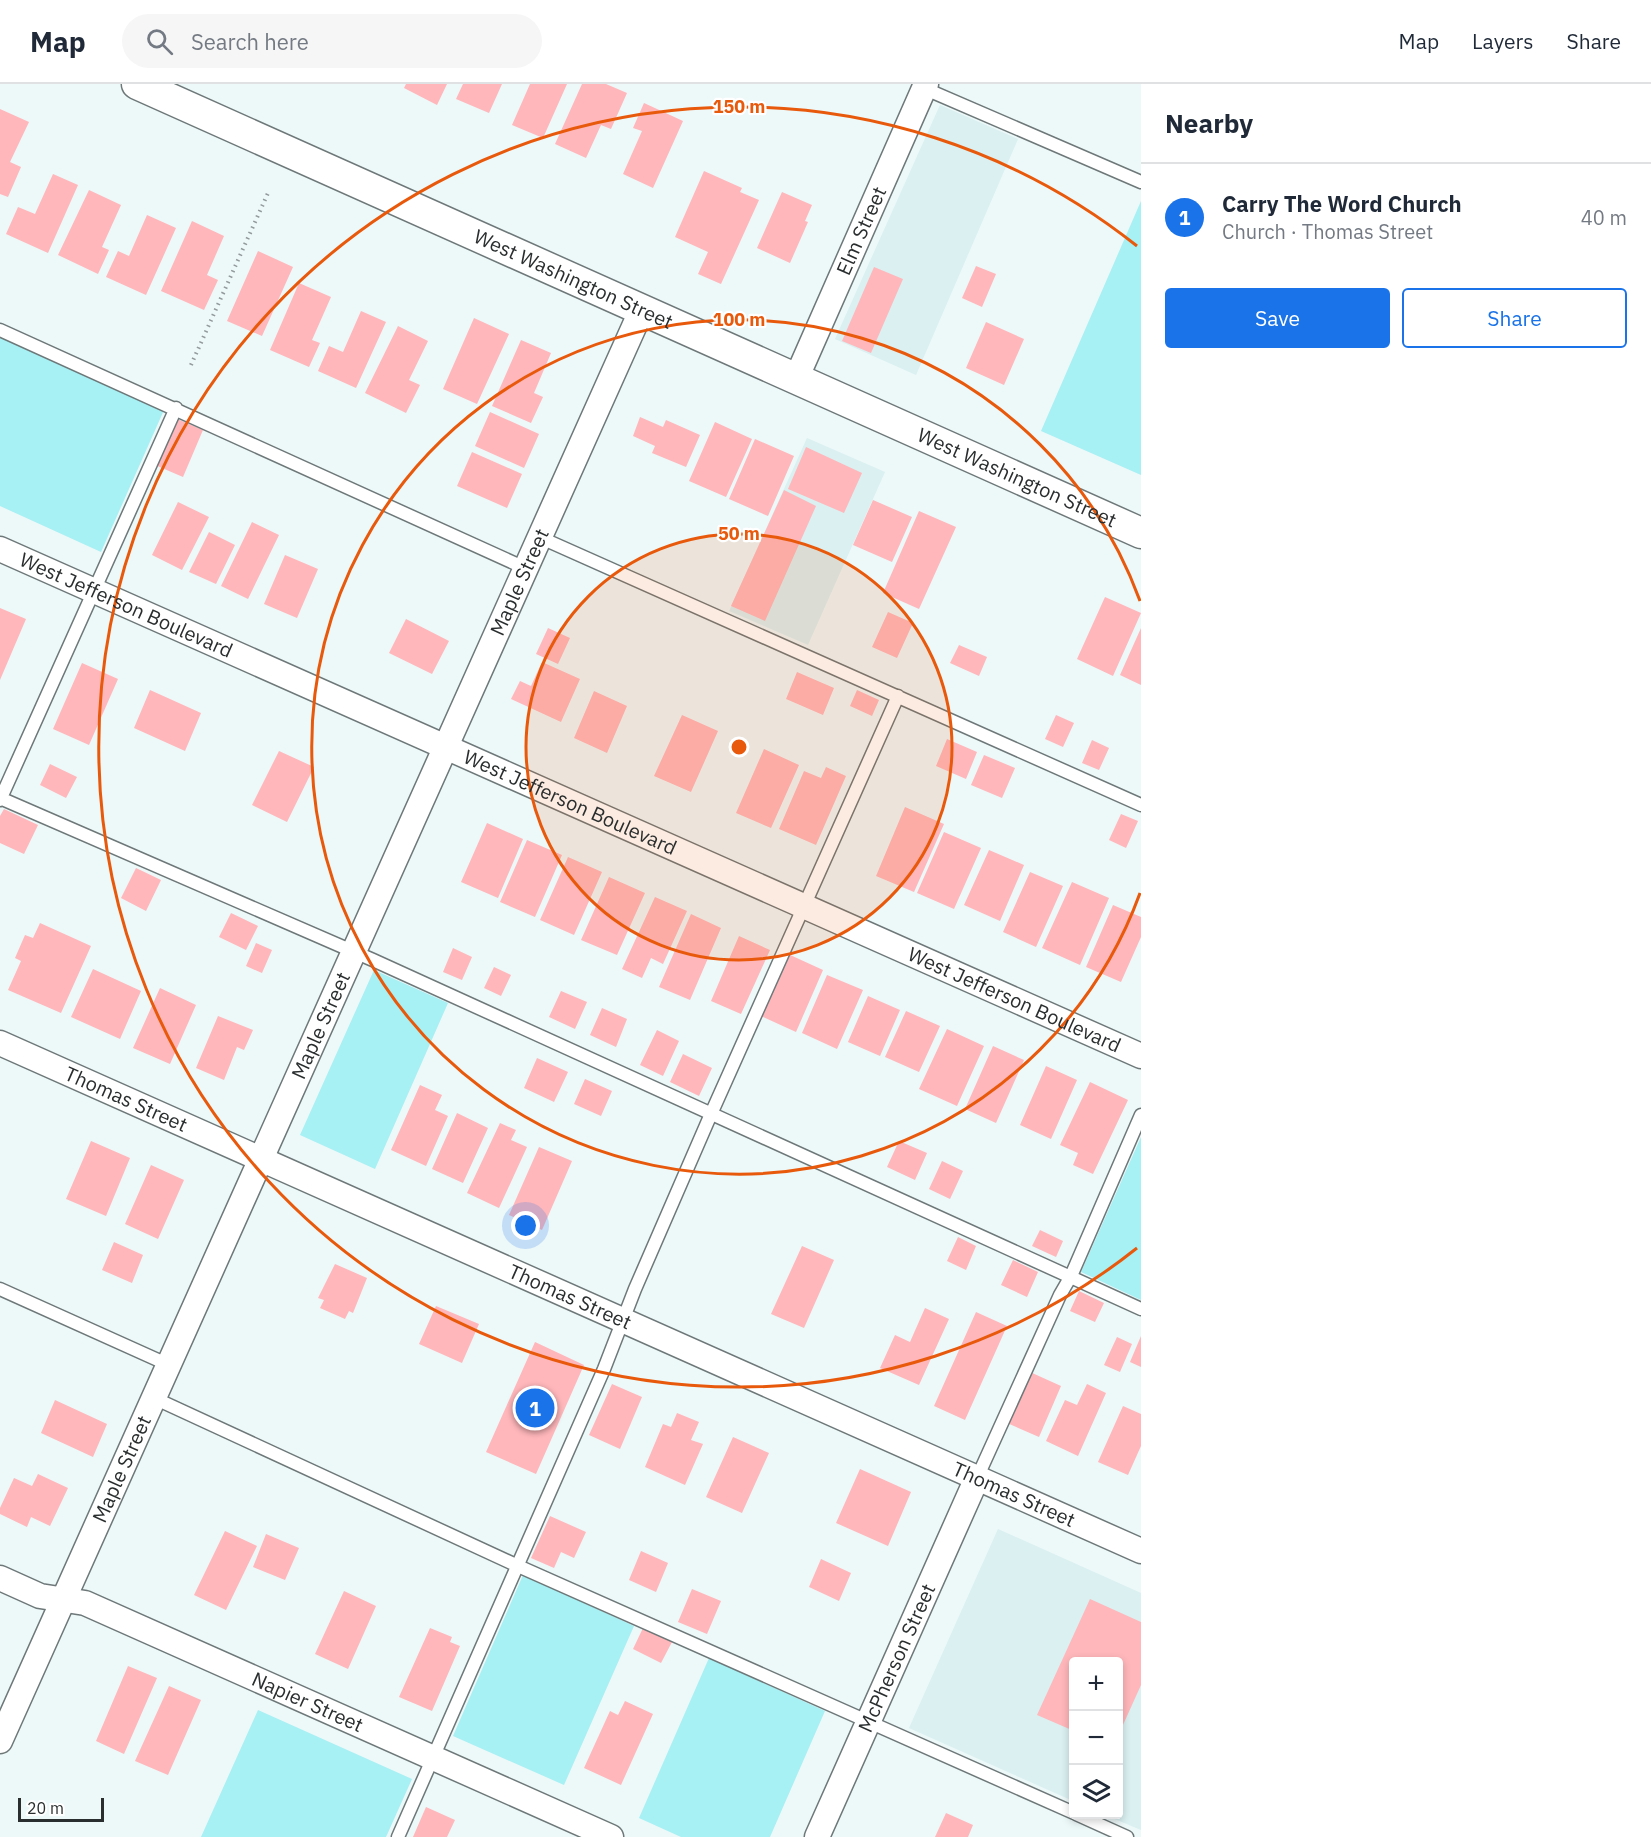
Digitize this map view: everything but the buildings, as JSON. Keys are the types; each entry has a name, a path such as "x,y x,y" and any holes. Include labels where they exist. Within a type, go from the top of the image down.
{"street":[{"name":"West Washington Street","path":"137,84 1141,533"},
{"name":"Elm Street","path":"796,379 922,85"},
{"name":"Maple Street","path":"0,1741 642,309"},
{"name":"West Jefferson Boulevard","path":"0,549 1141,1056"},
{"name":"Thomas Street","path":"0,1043 1141,1551"},
{"name":"McPherson Street","path":"817,1837 977,1478"},
{"name":"Napier Street","path":"0,1578 40,1596 85,1603 611,1837"}],"lane":[{"path":"922,85 1141,182"},
{"path":"0,330 525,568"},
{"path":"176,408 0,798 354,951 1141,1309"},
{"path":"539,537 1141,805"},
{"path":"398,1837 518,1566 711,1114 898,696"},
{"path":"977,1478 1060,1295 1071,1276 1141,1115"},
{"path":"0,1289 170,1365"},
{"path":"154,1398 518,1566 1069,1811"},
{"path":"1086,1819 1127,1837"}],"path":[{"path":"191,365 268,194"}],"shaded area":[{"path":"940,105 1018,139 916,375 835,339"},
{"path":"1141,201 1141,475 1041,431"},
{"path":"0,337 164,410 101,552 0,506"},
{"path":"807,438 885,472 808,645 729,611"},
{"path":"374,970 448,1003 375,1169 300,1135"},
{"path":"1141,1137 1141,1300 1081,1272"},
{"path":"998,1529 1141,1593 1141,1830 1115,1819 1123,1819 1123,1657 1069,1657 1069,1799 909,1728"},
{"path":"523,1575 634,1626 564,1785 453,1736"},
{"path":"709,1658 825,1711 770,1837 681,1837 639,1818"},
{"path":"258,1710 412,1779 386,1837 201,1837"}],"place":[{"name":"Carry The Word Church","path":"535,1408"}]}
